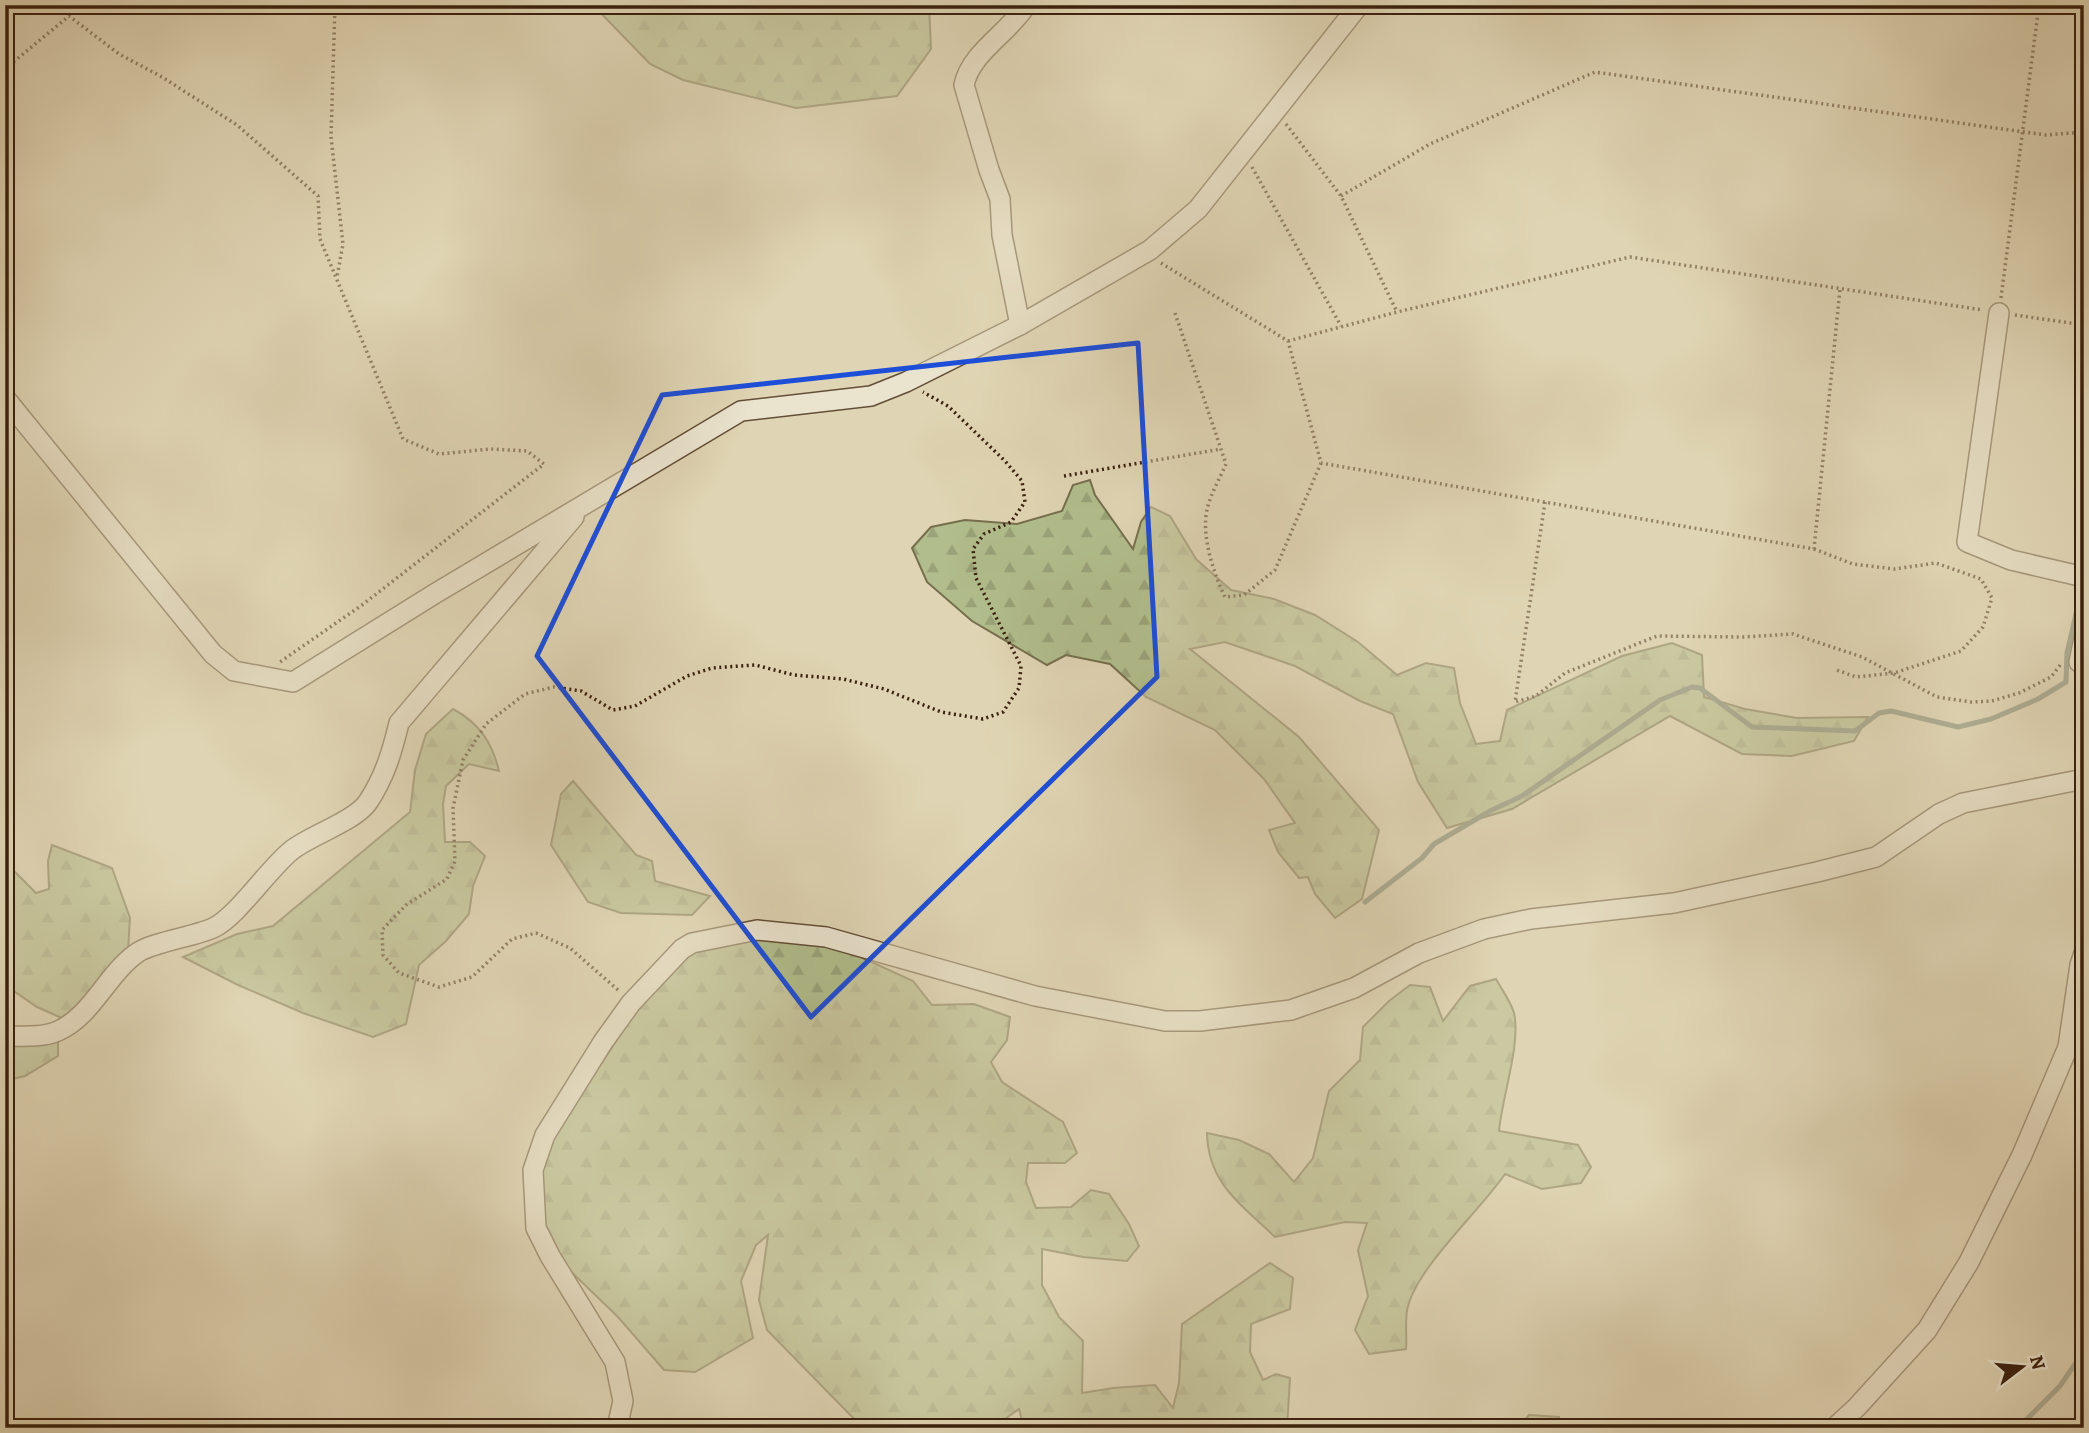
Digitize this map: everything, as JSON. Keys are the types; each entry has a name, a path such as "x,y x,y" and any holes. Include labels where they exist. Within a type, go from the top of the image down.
{"street":[{"path":"1020,325 1002,235 1000,199 964,85 975,62 1020,15 1026,5"},
{"path":"5,398 213,654 234,671 293,682 741,411 872,396 1020,325 1144,253 1198,209 1359,5"},
{"path":"1999,313 1967,542 2011,560 2084,577"},
{"path":"5,1036 32,1037 58,1031 80,1014 138,952 215,927 293,849 333,827 366,804 389,764 398,723 583,505"},
{"path":"2082,663 2084,638"},
{"path":"617,1428 623,1401 615,1362 550,1256 536,1228 533,1170 545,1135 603,1042 631,1003 682,949 692,943 757,929 826,937 1035,996 1165,1021 1200,1021 1291,1010 1354,988 1419,953 1485,929 1531,919 1674,903 1876,857 1939,814 1963,803 2084,779"},
{"path":"1834,1428 1857,1407 1927,1330 1969,1262 2022,1155 2068,1047 2084,953"}],"path":[{"path":"5,69 69,16 76,5"},
{"path":"335,5 331,137 343,244 336,279"},
{"path":"1999,313 2039,5"},
{"path":"69,16 119,54 162,77 237,125 318,197 320,239 403,439 439,454 491,449 527,451 544,464 362,605 261,676"},
{"path":"1341,196 1430,144 1595,72 2046,135 2084,132"},
{"path":"1277,111 1341,196 1397,312"},
{"path":"1242,154 1256,173 1341,327"},
{"path":"1144,253 1288,341 1321,463 1275,570 1244,595 1225,597 1216,579 1209,551 1206,511 1226,464 1175,313"},
{"path":"1288,341 1397,312 1630,257 2084,325"},
{"path":"1814,549 1840,289"},
{"path":"631,1003 570,948 536,933 512,939 472,977 439,987 399,973 383,955 382,930 406,905 447,879 455,860 453,808 463,760 486,724 525,694 554,687 581,691 613,710 635,706 687,676 712,668 755,665 794,675 843,679 941,712 984,719 1003,712 1019,688 1021,666 976,578 973,549 984,534 1011,522 1025,502 1022,481 948,406 906,382"},
{"path":"1064,476 1221,449"},
{"path":"1321,463 1814,549 1853,564 1894,569 1936,563 1980,579 1992,598 1983,627 1961,651 1894,673 1856,677 1834,669"},
{"path":"1545,502 1515,702 1536,696 1565,673 1657,636 1743,637 1793,634 1862,657 1937,696 1971,702 1992,701 2019,693 2051,677 2064,662 2082,663"}],"highlighted area":[{"path":"1138,343 1157,677 811,1017 537,656 662,395"}],"green space":[{"path":"593,5 929,5 931,49 897,96 796,108 683,80 650,64"},
{"path":"1090,480 1095,495 1133,549 1141,522 1151,507 1170,516 1196,559 1231,590 1274,599 1315,615 1358,642 1397,675 1426,663 1454,668 1460,703 1476,744 1500,741 1507,710 1622,656 1672,643 1702,655 1704,697 1745,709 1797,718 1868,717 1854,741 1792,756 1742,754 1670,716 1512,809 1447,828 1418,782 1393,714 1360,701 1295,666 1225,642 1190,649 1299,737 1379,830 1362,899 1335,918 1315,894 1308,877 1299,878 1278,852 1269,830 1295,823 1264,779 1215,730 1146,697 1110,664 1066,655 1047,665 972,621 927,582 912,548 931,527 965,520 1017,524 1062,511 1073,485"},
{"path":"453,709 483,734 493,751 499,771 469,764 446,786 443,804 445,842 470,842 485,856 473,886 469,914 446,941 419,965 406,1024 373,1037 303,1013 238,985 183,957 237,934 273,926 410,812 415,770 426,734"},
{"path":"573,781 636,855 652,861 655,881 710,896 692,915 621,913 588,902 551,845 561,794"},
{"path":"52,845 112,868 130,918 128,950 64,1019 37,1007 5,985 5,862 36,893 49,889 48,861"},
{"path":"754,937 828,942 913,981 932,1005 974,1004 1010,1017 1007,1040 991,1062 1002,1082 1063,1122 1077,1153 1065,1163 1028,1163 1026,1182 1036,1208 1071,1207 1091,1190 1109,1194 1129,1224 1139,1246 1127,1261 1083,1257 1042,1249 1042,1285 1059,1317 1083,1341 1082,1393 1155,1385 1173,1408 1179,1383 1182,1324 1270,1263 1293,1278 1290,1309 1251,1324 1250,1352 1263,1380 1276,1374 1290,1378 1287,1428 1024,1428 1019,1409 992,1428 863,1428 767,1330 759,1300 768,1235 756,1245 741,1281 753,1338 695,1372 664,1370 618,1317 561,1262 542,1229 539,1177 550,1141 636,1011 693,951"},
{"path":"1496,979 1513,1009 1515,1026 1513,1055 1499,1131 1578,1145 1591,1167 1581,1183 1542,1189 1505,1174 1421,1278 1407,1311 1406,1349 1369,1354 1355,1330 1368,1296 1358,1250 1367,1223 1345,1222 1275,1237 1239,1203 1220,1180 1213,1166 1207,1133 1239,1140 1269,1154 1294,1182 1313,1158 1329,1091 1360,1060 1363,1027 1410,985 1430,987 1443,1021 1470,986"},
{"path":"58,1041 58,1056 25,1076 5,1081 5,1047"},
{"path":"1529,1415 1559,1417 1559,1428 1518,1428"}],"waterway":[{"path":"1365,902 1422,858 1434,844 1490,811 1522,796 1660,700 1692,687 1700,688 1752,727 1855,731 1879,713 1891,711 1958,727 1991,719 2038,699 2066,682 2067,653 2083,583"},
{"path":"2018,1428 2060,1386 2084,1351"}]}
